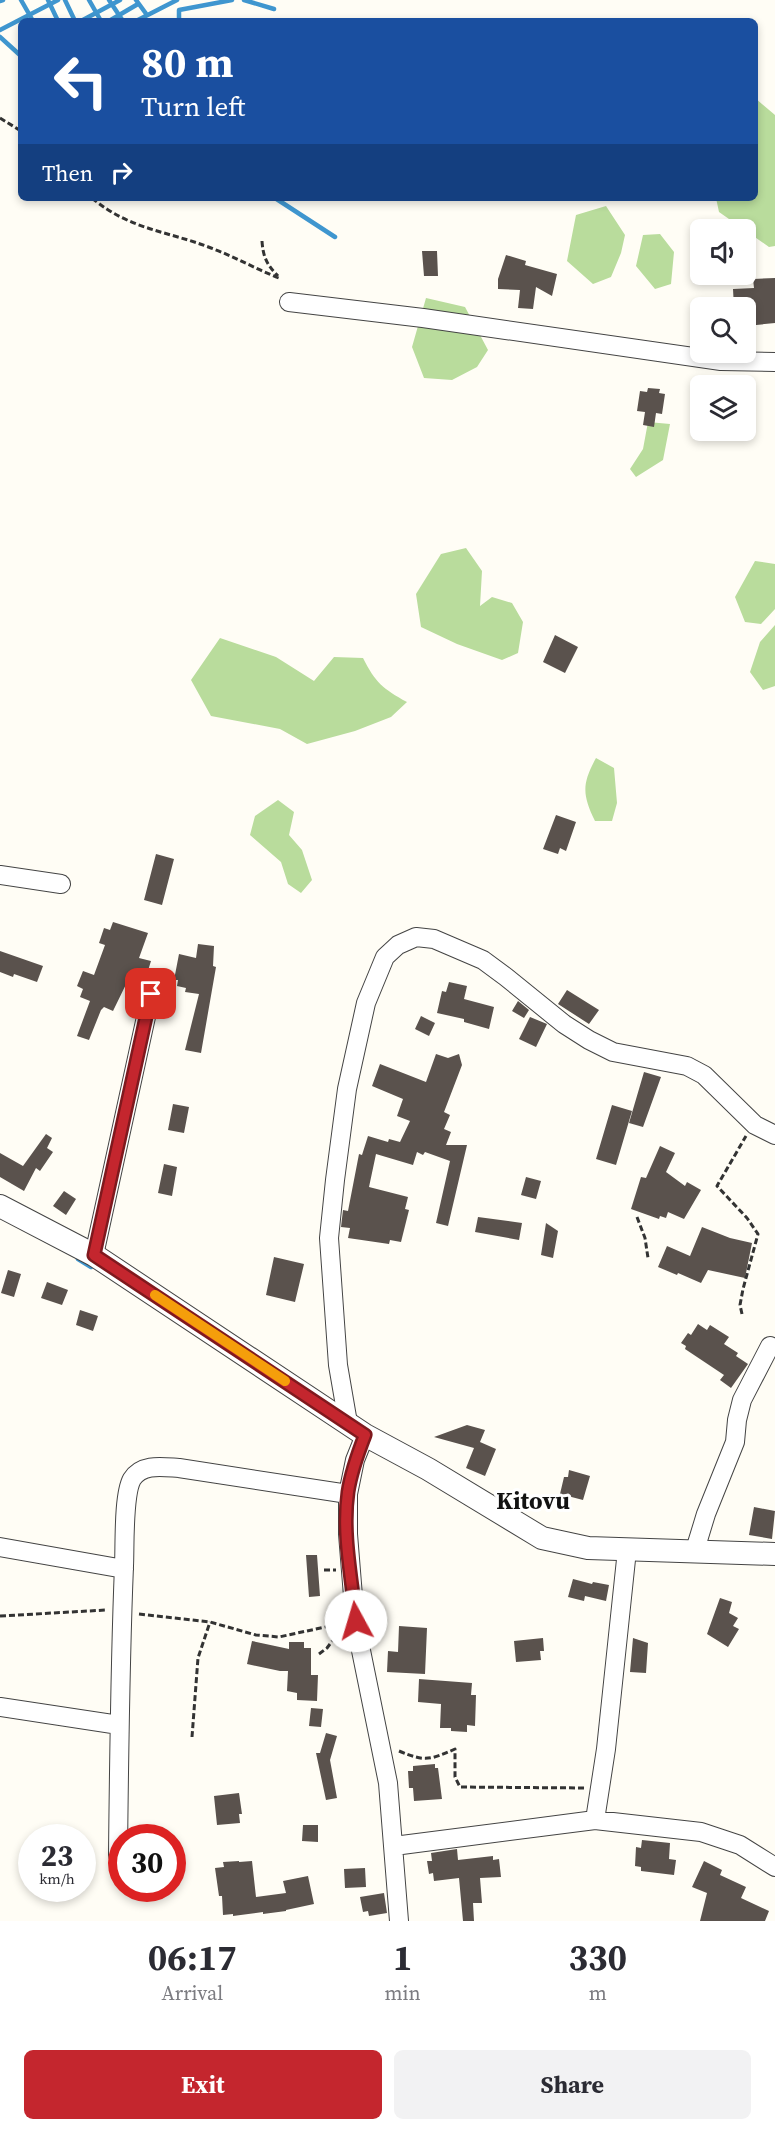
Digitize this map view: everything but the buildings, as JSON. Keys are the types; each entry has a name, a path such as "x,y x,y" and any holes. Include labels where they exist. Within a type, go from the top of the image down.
{"street":[{"path":"289,302 423,318 721,361 775,362"},
{"path":"0,875 61,884"},
{"path":"399,1921 388,1783 356,1621 348,1534 348,1494 355,1460 357,1429 338,1365 329,1238 347,1089 366,1002 385,957 398,945 416,937 434,939 483,960 564,1024 589,1040 613,1052 687,1066 704,1076 755,1125 775,1135"},
{"path":"94,1255 151,994"},
{"path":"0,1206 94,1255 357,1429 543,1538 588,1548 775,1554"},
{"path":"695,1550 706,1514 735,1442 742,1400 770,1347"},
{"path":"118,1824 122,1612 126,1508 130,1482 144,1470 154,1467 178,1468 348,1494"},
{"path":"0,1546 124,1569"},
{"path":"595,1820 614,1682 627,1550"},
{"path":"0,1707 119,1725"},
{"path":"394,1846 595,1820 701,1832 740,1845 775,1866"}],"path":[{"path":"0,118 18,129"},
{"path":"96,201 105,209 130,222 209,247 279,278 267,265 263,255 262,241"},
{"path":"742,1314 740,1305 743,1289 758,1234 747,1218 717,1186 742,1140 755,1125"},
{"path":"637,1217 645,1238 648,1258"},
{"path":"0,1616 106,1610 210,1622 256,1635 279,1637 346,1623 327,1648 319,1654"},
{"path":"192,1737 198,1658 210,1622"},
{"path":"381,1743 412,1756 430,1759 455,1749 455,1777 460,1787 584,1788 600,1782"}],"green space":[{"path":"758,101 775,115 775,246 769,247 756,238 756,219 729,219 719,212 717,201 758,201"},
{"path":"606,206 625,235 621,253 611,277 593,284 567,261 576,215"},
{"path":"660,234 674,252 671,284 655,289 636,266 643,235"},
{"path":"426,298 465,307 488,350 477,367 452,380 424,378 412,347"},
{"path":"648,422 670,424 663,460 636,477 630,469 643,449"},
{"path":"466,548 482,571 480,606 492,597 512,603 523,622 518,653 502,660 457,644 421,627 416,594 441,554"},
{"path":"755,561 775,564 775,609 761,624 745,622 735,597"},
{"path":"775,625 775,686 763,690 750,672 760,642"},
{"path":"220,638 276,657 314,681 334,657 363,658 380,684 407,702 391,717 355,731 307,744 280,729 211,716 191,680"},
{"path":"596,758 614,768 617,803 612,821 595,821 586,796 586,782"},
{"path":"278,800 294,812 289,835 302,850 312,880 301,893 288,884 281,862 250,835 255,816"}],"waterway":[{"path":"21,0 31,18"},
{"path":"48,0 57,18"},
{"path":"23,18 58,0"},
{"path":"65,0 74,18"},
{"path":"89,0 99,18"},
{"path":"109,0 121,18"},
{"path":"87,18 120,0"},
{"path":"136,0 147,15"},
{"path":"142,18 177,0"},
{"path":"179,18 179,10 232,0"},
{"path":"244,0 274,9"},
{"path":"114,18 138,4"},
{"path":"0,30 18,21"},
{"path":"0,37 18,53"},
{"path":"280,201 335,237"},
{"path":"78,1259 91,1267"}],"slow traffic":[{"path":"155,1295 285,1381"}],"district":[{"name":"Kitovu","path":"533,1500"}],"route":[{"path":"151,994 94,1255 365,1435 355,1460 348,1494 350,1569 356,1621"}]}
